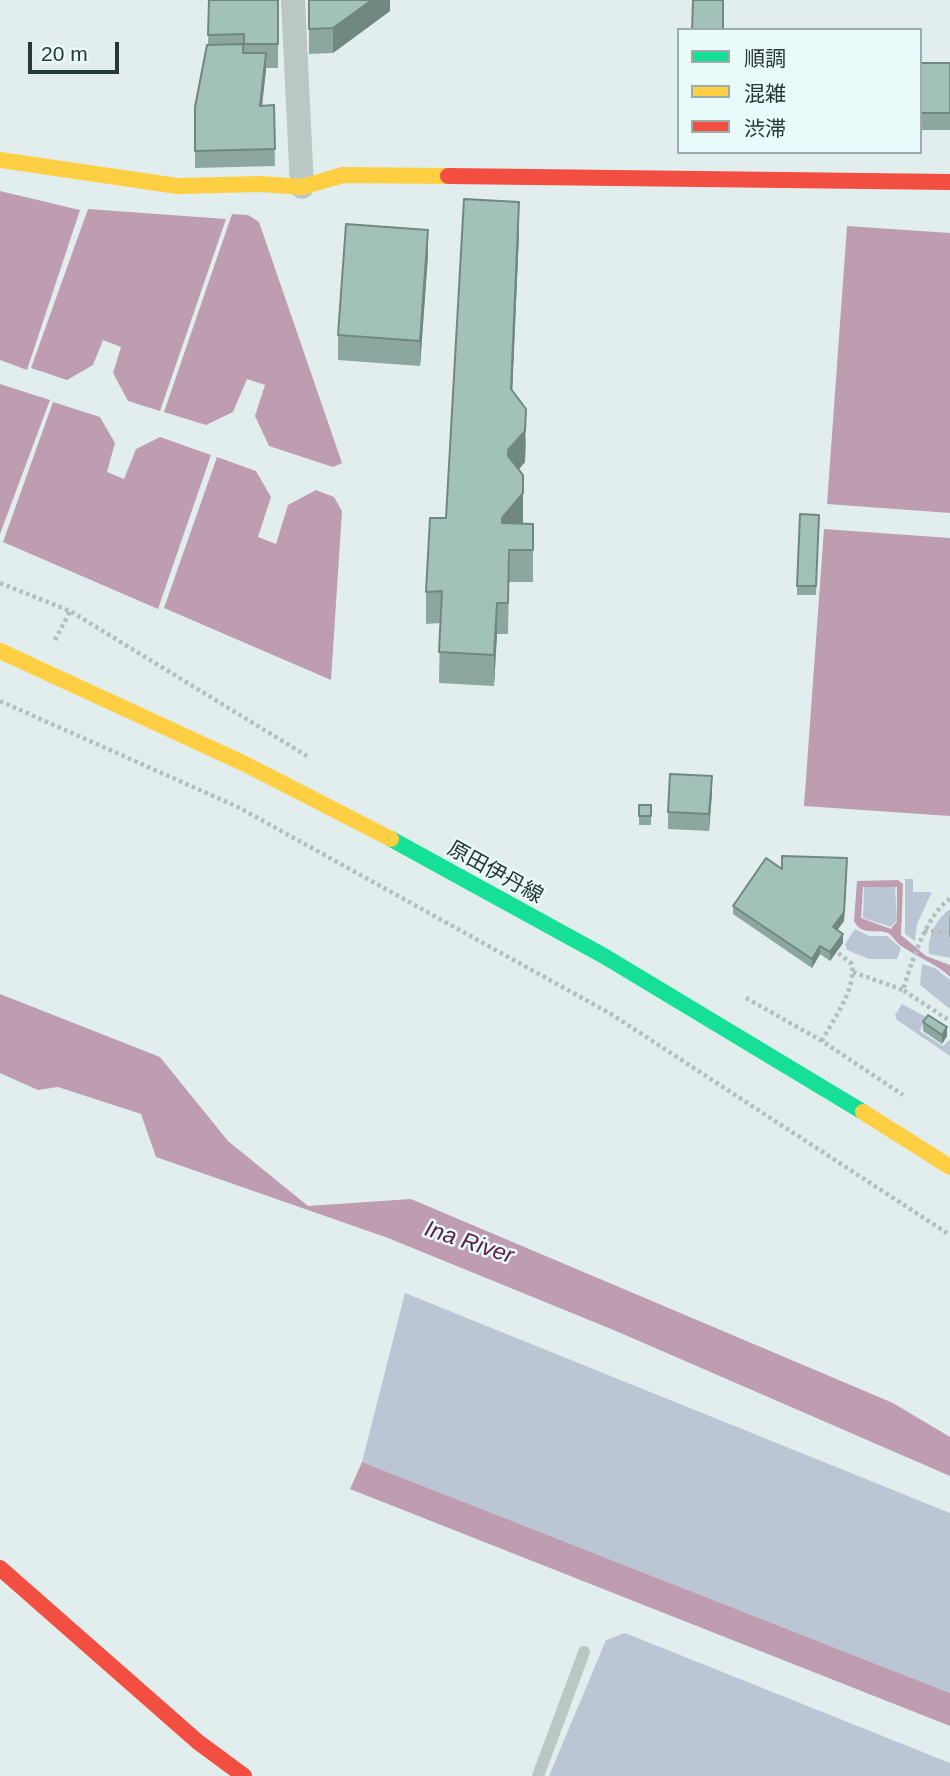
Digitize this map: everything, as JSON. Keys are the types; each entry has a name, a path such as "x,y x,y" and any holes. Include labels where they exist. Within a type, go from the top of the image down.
{"street":[{"path":"293,0 302,187"},
{"path":"0,160 177,186 261,184 302,187 343,174 950,182"},
{"name":"原田伊丹線","path":"0,651 141,715 343,814 630,971 804,1073 950,1167"},
{"path":"0,1567 198,1742 244,1776"}],"lane":[{"path":"538,1776 584,1653"}],"path":[{"path":"55,640 70,611"},
{"path":"0,701 238,807 611,1014 950,1235"},
{"path":"903,990 911,964 924,940 924,931 934,913 950,899"},
{"path":"924,931 946,932"},
{"path":"822,1041 847,991 853,972 852,964 838,953"},
{"path":"853,972 903,990 950,1021"}],"shaded area":[{"path":"905,879 913,879 913,892 932,892 917,924 915,941 905,934"},
{"path":"895,886 897,920 891,927 863,918 864,887"},
{"path":"950,909 950,958 929,954 929,941 934,929"},
{"path":"855,929 869,936 887,936 901,948 897,959 869,959 847,950 845,944"},
{"path":"922,964 935,968 950,980 950,1009 920,985"},
{"path":"902,1004 926,1017 920,1031 943,1046 950,1040 950,1056 897,1020 895,1015"},
{"path":"405,1293 950,1513 950,1693 362,1462"},
{"path":"625,1633 950,1763 950,1776 549,1776 606,1640"}],"water":[{"path":"0,191 80,210 27,370 0,360"},
{"path":"88,209 226,219 160,411 128,401 113,373 121,347 103,340 93,365 67,380 31,368"},
{"path":"232,214 248,215 259,222 342,463 333,467 269,446 255,416 265,385 247,379 233,412 206,425 164,412"},
{"path":"847,226 950,233 950,513 827,504"},
{"path":"0,384 50,400 0,534"},
{"path":"53,402 100,417 115,443 107,472 124,479 136,449 160,437 211,455 158,609 3,542"},
{"path":"217,457 256,471 271,497 258,537 276,544 288,505 316,490 334,497 342,511 331,680 164,608"},
{"path":"824,529 950,538 950,816 804,806"},
{"path":"898,880 903,884 901,935 926,956 950,965 950,977 900,945 888,933 865,931 857,926 854,921 857,881","holes":["863,887 897,887 897,921 891,929 861,918"]},
{"name":"Ina River","path":"0,994 160,1057 228,1141 308,1206 411,1199 893,1403 950,1437 950,1476 616,1331 388,1238 156,1157 141,1114 58,1087 38,1090 0,1073"},
{"path":"362,1462 950,1693 950,1726 350,1489"}],"building":[{"path":"209,0 278,0 278,44 244,44 244,34 208,35"},
{"path":"309,0 372,0 333,28 309,29"},
{"path":"693,0 723,0 723,28 692,28"},
{"path":"243,44 243,53 266,53 260,106 274,105 275,149 195,151 195,107 207,45"},
{"path":"922,63 950,63 950,113 922,113"},
{"path":"464,199 519,202 511,389 526,409 525,431 508,450 508,456 523,475 523,493 502,518 502,523 533,524 533,550 509,550 508,603 497,603 494,655 439,652 442,591 426,592 430,518 446,518"},
{"path":"346,224 428,230 420,341 338,335"},
{"path":"800,514 819,515 816,586 797,586"},
{"path":"670,774 712,776 709,814 668,812"},
{"path":"639,805 651,805 651,816 639,816"},
{"path":"782,856 847,858 844,912 833,927 843,934 830,952 820,946 812,959 733,906 766,858 782,869"},
{"path":"928,1015 947,1027 942,1035 923,1022"}],"traffic: fast":[{"path":"391,839 604,956 863,1112"}],"traffic: slow":[{"path":"0,160 177,186 261,184 302,187 343,175 448,176"},
{"path":"0,651 245,764 391,839"},
{"path":"863,1112 950,1167"}],"traffic: jam":[{"path":"448,176 950,182"},
{"path":"0,1568 198,1742 244,1776"}]}
